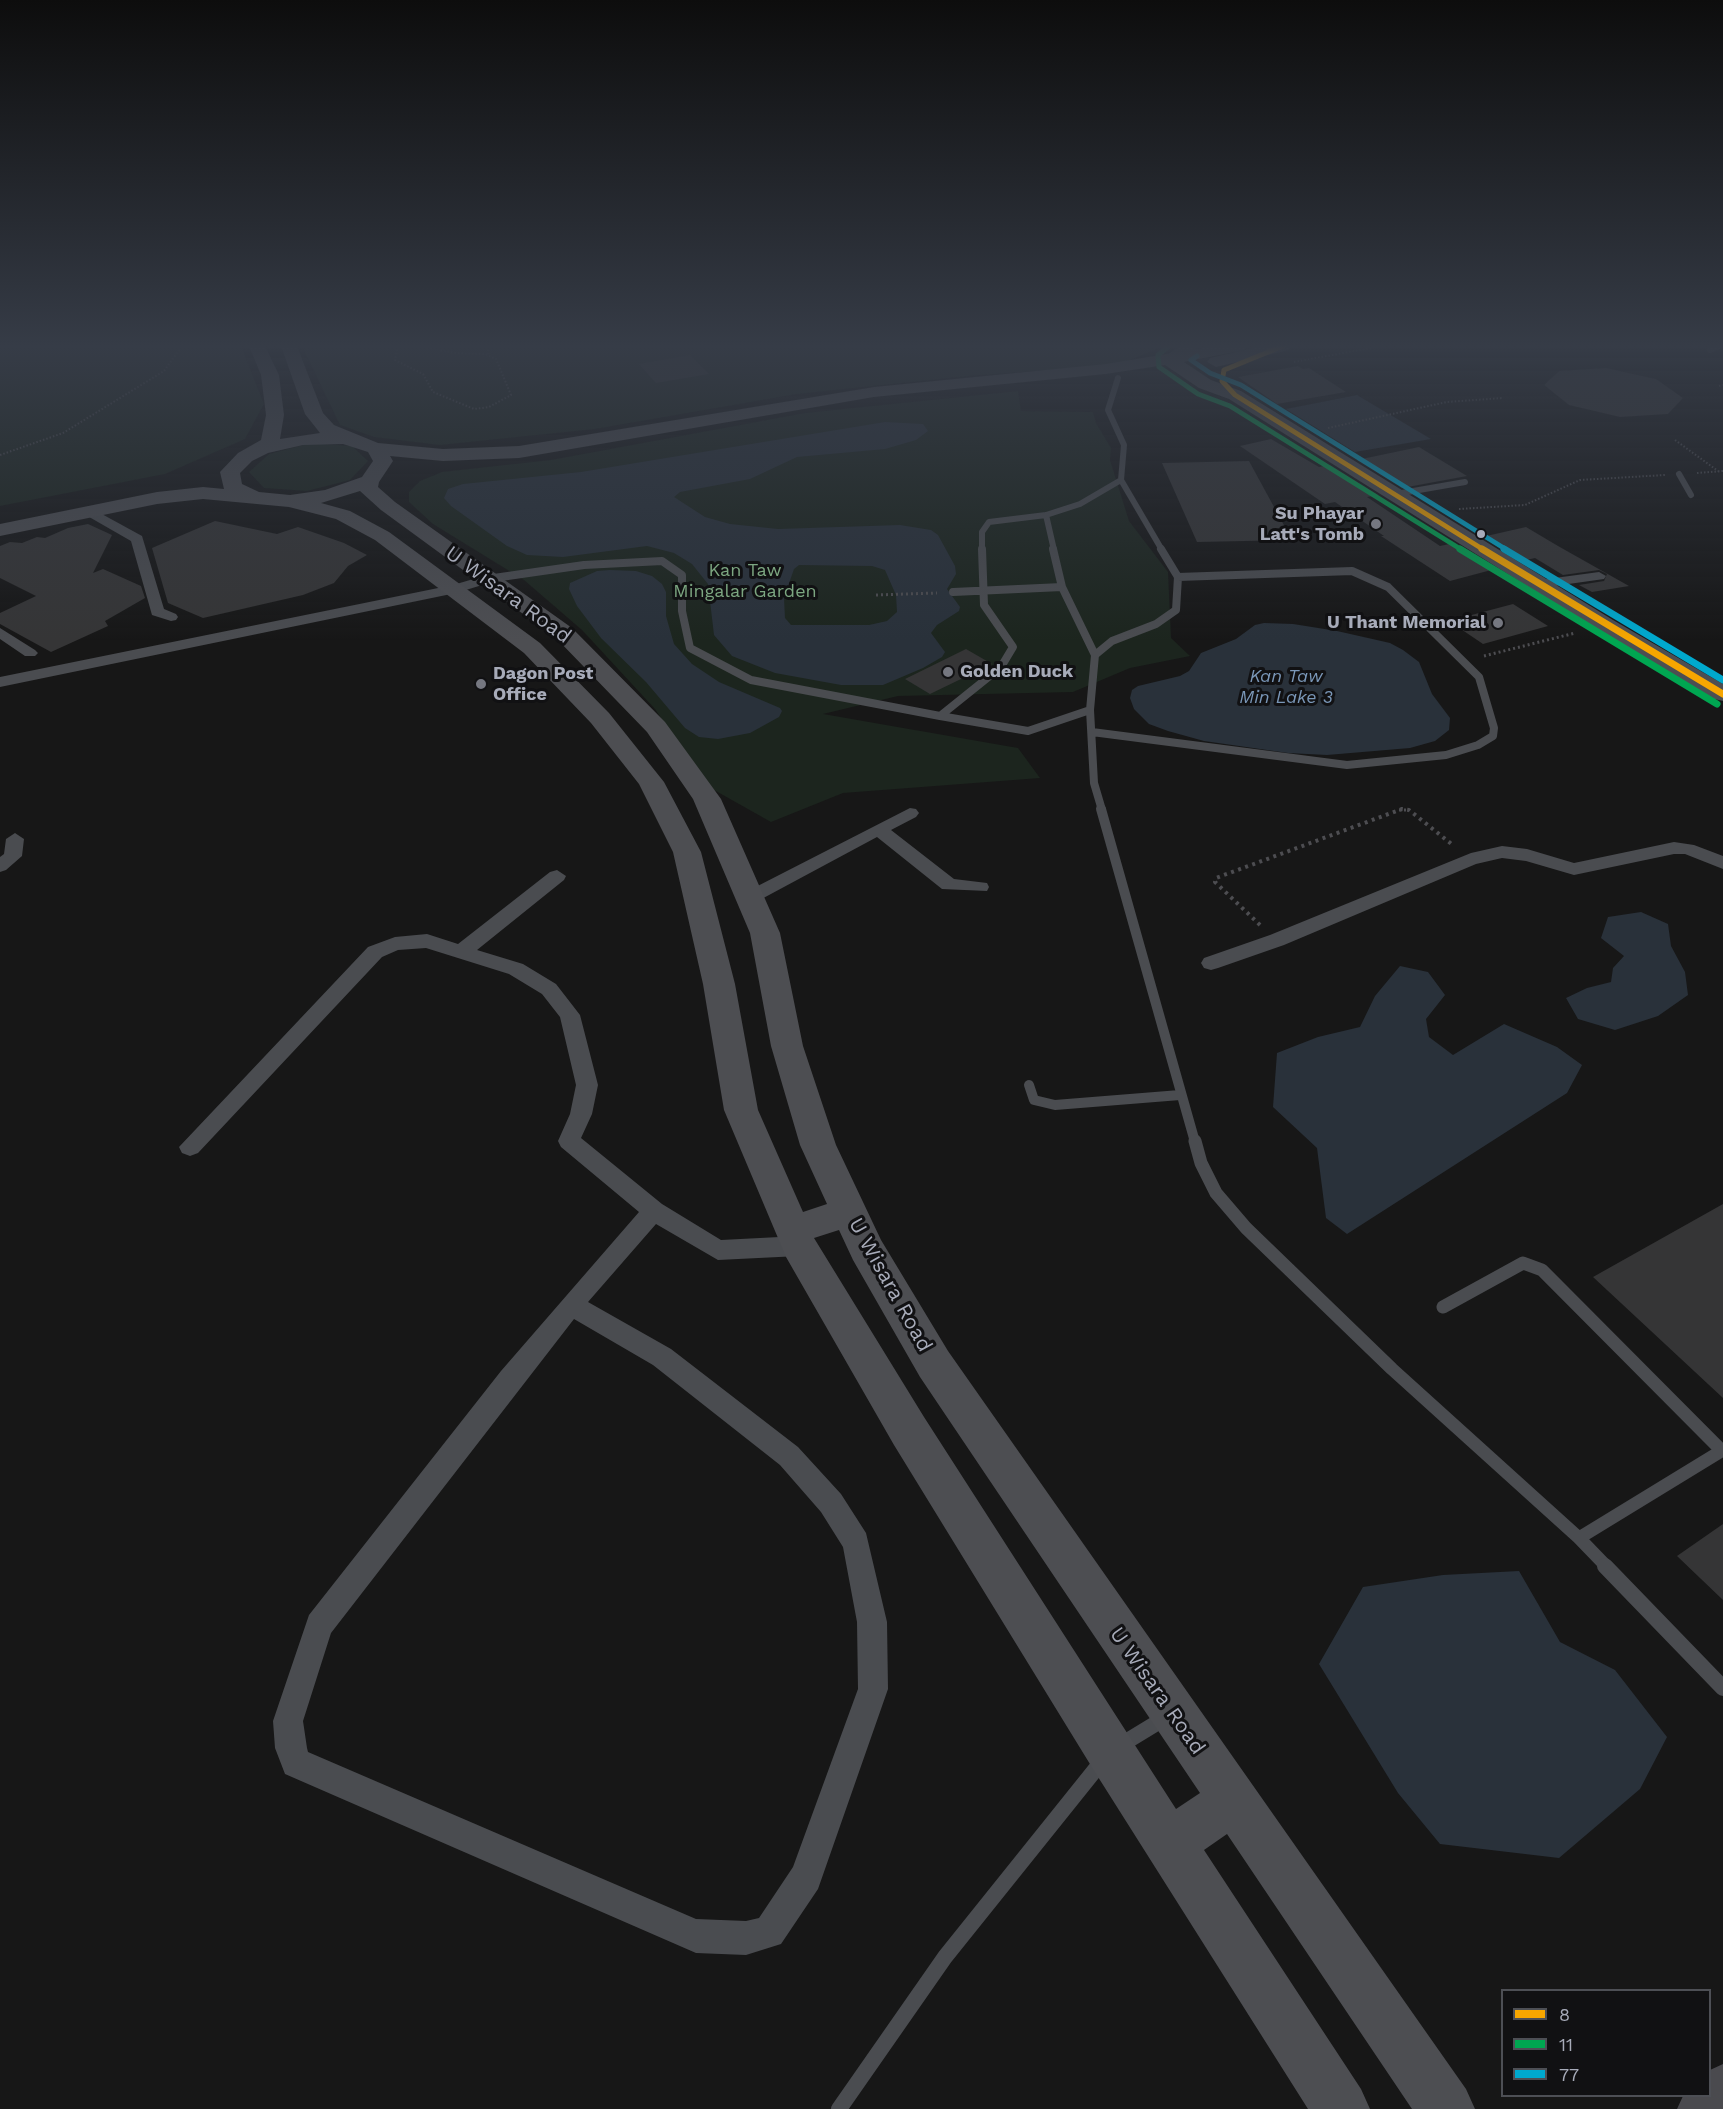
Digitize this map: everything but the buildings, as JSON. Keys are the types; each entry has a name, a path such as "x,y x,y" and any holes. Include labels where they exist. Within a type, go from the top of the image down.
{"main road":[{"path":"266,444 230,472 233,487 273,499"},
{"path":"214,468 284,444"},
{"path":"364,444 407,453 442,455 519,452 574,444"},
{"path":"415,471 582,452 625,444"},
{"path":"1315,444 1540,585 1723,694"},
{"path":"371,478 383,461 375,448"},
{"path":"0,530 157,498 203,493 273,499 329,496 371,478 395,473"},
{"path":"0,516 193,475"},
{"name":"U Wisara Road","path":"371,478 368,489 471,584 600,718 707,799 765,933 787,1046 818,1145 866,1249 934,1364 1446,2109"},
{"name":"U Wisara Road","path":"273,499 343,515 471,584"},
{"name":"U Wisara Road","path":"661,765 651,782 687,852 719,984 741,1110 796,1238 909,1431 1168,1844 1341,2109"},
{"path":"705,926 754,907"},
{"path":"796,1238 850,1212"},
{"path":"1168,1844 1233,1800"},
{"path":"1703,2109 1723,2090"}],"street":[{"path":"89,511 137,539 157,612 171,617"},
{"path":"1540,585 1599,576"},
{"path":"0,682 471,584"},
{"path":"0,632 30,653"},
{"path":"754,907 910,813"},
{"path":"879,830 949,885 980,887"},
{"path":"0,866 13,856 15,839"},
{"path":"1211,963 1277,940 1471,859 1515,852 1574,869 1674,848 1688,849 1723,863"},
{"path":"461,952 557,876"},
{"path":"190,1147 375,952 394,944 427,941 516,969 549,989 570,1015 587,1085 581,1114 569,1141 654,1211 718,1250 796,1238"},
{"path":"571,1305 662,1357 789,1456 831,1503 856,1543 872,1622 873,1689 806,1877 769,1932 746,1938 696,1936 296,1762 288,1721 319,1625 510,1379 571,1305 654,1211"}],"lane":[{"path":"1095,655 1112,641 1156,624 1176,610 1178,578 1121,480 1124,444"},
{"path":"1679,474 1691,495"},
{"path":"940,716 1001,667 1013,647 984,605 982,532 989,522 1046,515 1080,504 1121,480"},
{"path":"1396,494 1465,482"},
{"path":"1046,515 1062,588 1095,655 1090,710 1095,783 1180,1095 1201,1163 1216,1193 1246,1228 1392,1369 1579,1538 1723,1688"},
{"path":"471,584 584,565 662,561 682,575 682,611 690,648 751,680 940,716 1028,730 1090,710"},
{"path":"1092,732 1327,765 1446,755 1478,745 1492,736 1494,728 1479,677 1388,587 1352,571 1178,578"},
{"path":"953,592 1062,588"},
{"path":"1029,1085 1034,1100 1055,1105 1180,1095"},
{"path":"1443,1307 1523,1263 1542,1270 1723,1450 1579,1538"},
{"path":"839,2109 945,1957 1110,1752 1172,1713"}],"path":[{"path":"0,455 30,444"},
{"path":"1681,444 1718,471"},
{"path":"1423,511 1525,505 1580,480 1723,471"},
{"path":"876,595 953,592"},
{"path":"1465,661 1577,633"},
{"path":"1277,940 1215,882 1216,878 1402,809 1409,810 1471,859"}],"green space":[{"path":"0,444 233,444 165,474 0,506"},
{"path":"306,444 330,444 352,446 368,461 350,480 307,491 264,488 249,472 269,454"},
{"name":"Kan Taw Mingalar Garden","path":"635,444 1109,444 1111,448 1110,460 1129,521 1168,572 1171,638 1190,656 1130,668 1073,692 898,696 823,714 1018,748 1040,778 843,793 771,822 707,786 655,709 582,630 524,580 433,524 409,502 409,492 420,481 442,472 551,460"}],"water":[{"path":"749,444 901,444 885,449 797,457 750,479 680,492 674,497 705,517 730,524 778,529 900,525 931,530 938,535 955,566 956,574 947,589 960,607 959,611 937,625 931,633 945,652 942,657 883,685 841,685 775,673 732,656 714,635 708,584 692,564 674,553 647,546 563,557 527,555 507,546 451,506 444,498 448,489 463,484 581,472","holes":["799,565 872,566 885,570 896,595 897,612 887,621 869,625 791,625 785,618 784,598 794,569"]},
{"path":"1343,444 1399,444 1355,452"},
{"path":"597,571 636,571 652,576 662,584 666,592 666,616 674,644 692,664 719,682 780,708 782,711 779,717 750,733 718,739 699,737 685,728 646,682 601,638 577,606 569,589 570,583"},
{"name":"Kan Taw Min Lake 3","path":"1293,624 1337,631 1390,643 1403,650 1419,662 1432,694 1450,718 1449,730 1435,741 1410,748 1327,755 1288,753 1204,741 1168,731 1149,724 1134,709 1130,698 1132,690 1138,686 1180,676 1189,671 1201,653 1236,639 1255,625"},
{"path":"1641,912 1668,924 1671,946 1685,972 1688,995 1658,1016 1615,1030 1578,1019 1566,998 1587,988 1611,982 1613,968 1624,956 1601,938 1608,917"},
{"path":"1400,966 1428,972 1445,995 1426,1019 1429,1037 1453,1055 1504,1024 1557,1047 1582,1065 1567,1093 1347,1234 1326,1218 1317,1148 1273,1107 1277,1053 1318,1037 1360,1027 1375,996"},
{"path":"1519,1571 1560,1642 1615,1670 1667,1737 1640,1789 1559,1858 1440,1844 1398,1793 1319,1664 1363,1587 1443,1575"}],"transit line":[{"name":"11","path":"1292,444 1599,635 1717,704"},
{"name":"8","path":"1315,444 1605,625 1723,694"},
{"name":"77","path":"1337,444 1611,615 1723,680"}],"place":[{"name":"Su Phayar Latt's Tomb","path":"1376,524"},
{"name":"U Thant Memorial","path":"1498,623"},
{"name":"Golden Duck","path":"948,672"},
{"name":"Dagon Post Office","path":"481,684"}]}
